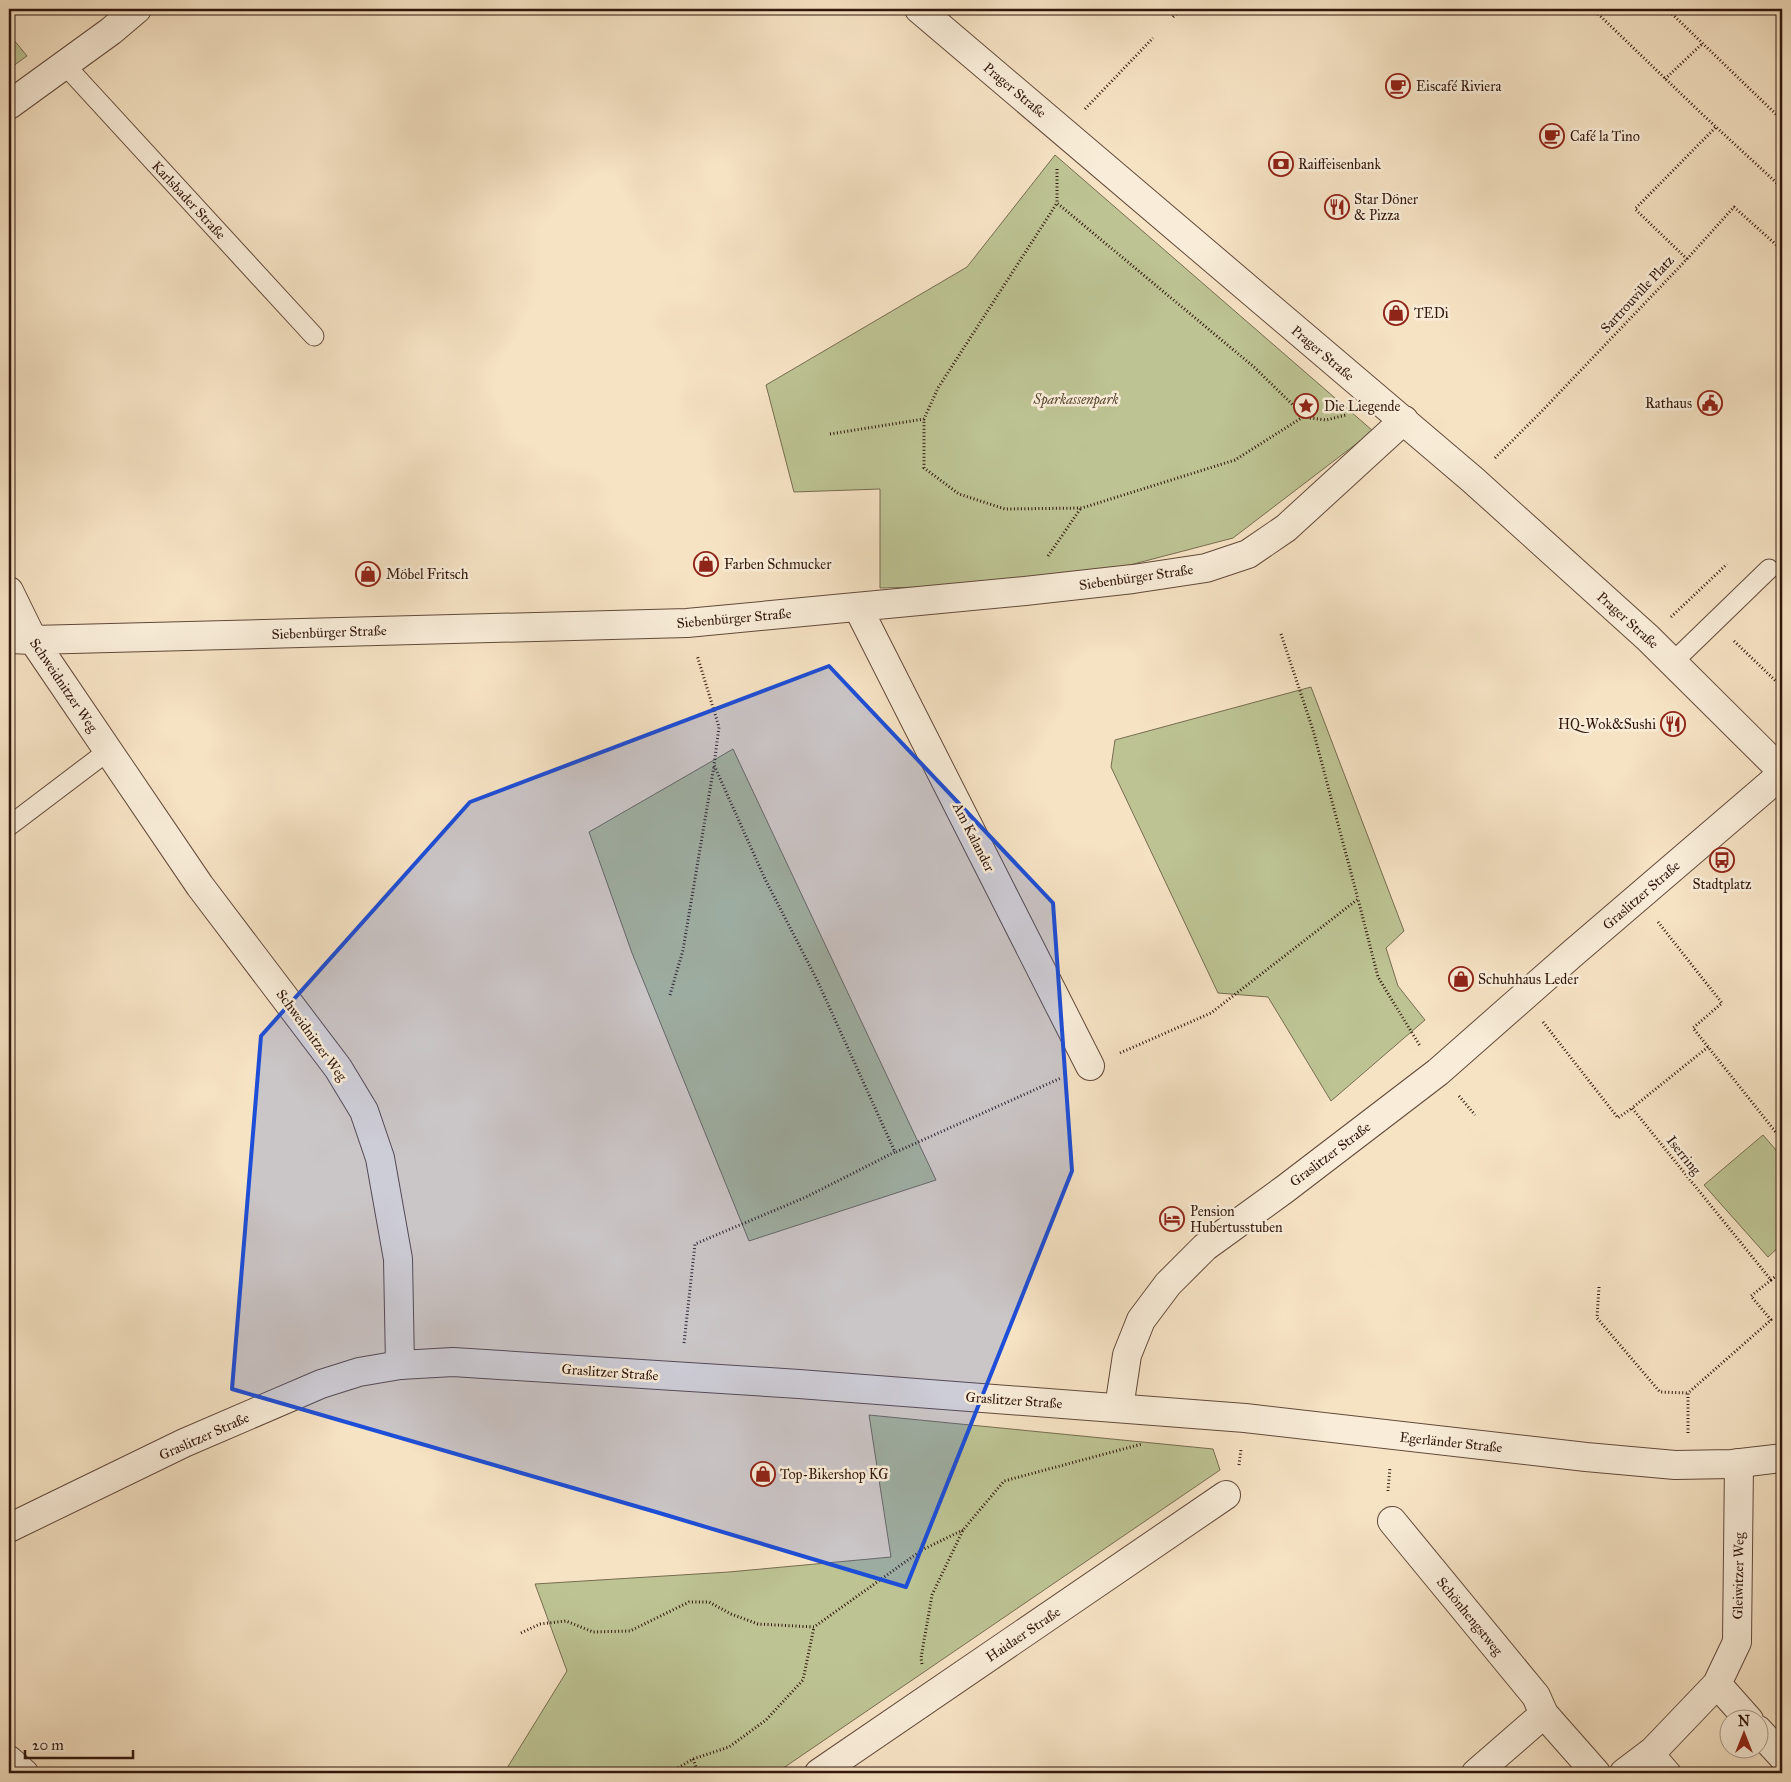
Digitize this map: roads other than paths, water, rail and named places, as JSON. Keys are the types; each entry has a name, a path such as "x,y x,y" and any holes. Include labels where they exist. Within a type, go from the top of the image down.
{"street":[{"path":"9,106 111,31 137,9"},
{"name":"Prager Straße","path":"919,9 1473,480 1673,662 1782,773"},
{"name":"Siebenbürger Straße","path":"21,640 687,623 1025,591 1133,579 1206,568 1248,554 1286,528 1404,420"},
{"name":"Schweidnitzer Weg","path":"9,591 21,640 108,751 200,886 338,1068 364,1111 380,1158 398,1259 400,1365"},
{"name":"Am Kalander","path":"858,608 1090,1066"},
{"name":"Graslitzer Straße","path":"9,1528 184,1443 321,1384 359,1372 400,1365 453,1362 799,1384 1119,1408 1127,1355 1141,1320 1168,1284 1205,1247 1438,1072 1782,773"},
{"name":"Egerländer Straße","path":"1119,1408 1245,1418 1393,1436 1675,1465 1739,1463 1782,1458"},
{"name":"Gleiwitzer Weg","path":"1624,1773 1652,1751 1717,1684 1737,1642 1739,1463"},
{"name":"Haidaer Straße","path":"819,1773 1226,1495"},
{"name":"Schönhengstweg","path":"1392,1521 1536,1696 1544,1714 1596,1773"},
{"path":"1717,1684 1740,1710"},
{"path":"1476,1773 1544,1714"},
{"path":"1768,1741 1782,1756"},
{"path":"9,1760 24,1773"}],"lane":[{"name":"Karlsbader Straße","path":"65,65 314,336"},
{"path":"1673,662 1769,569"},
{"path":"9,826 108,751"},
{"path":"1652,1751 1672,1773"}],"place":[{"name":"Eiscafé Riviera","path":"1398,86"},
{"name":"Café la Tino","path":"1552,136"},
{"name":"Raiffeisenbank","path":"1281,164"},
{"name":"Star Döner & Pizza","path":"1337,207"},
{"name":"TEDi","path":"1396,313"},
{"name":"Rathaus","path":"1710,403"},
{"name":"Die Liegende","path":"1306,406"},
{"name":"Farben Schmucker","path":"706,564"},
{"name":"Möbel Fritsch","path":"368,574"},
{"name":"HQ-Wok&Sushi","path":"1673,724"},
{"name":"Stadtplatz","path":"1722,860"},
{"name":"Schuhhaus Leder","path":"1461,979"},
{"name":"Pension Hubertusstuben","path":"1172,1219"},
{"name":"Top-Bikershop KG","path":"763,1474"}],"park label":[{"name":"Sparkassenpark","path":"1076,399"}]}
